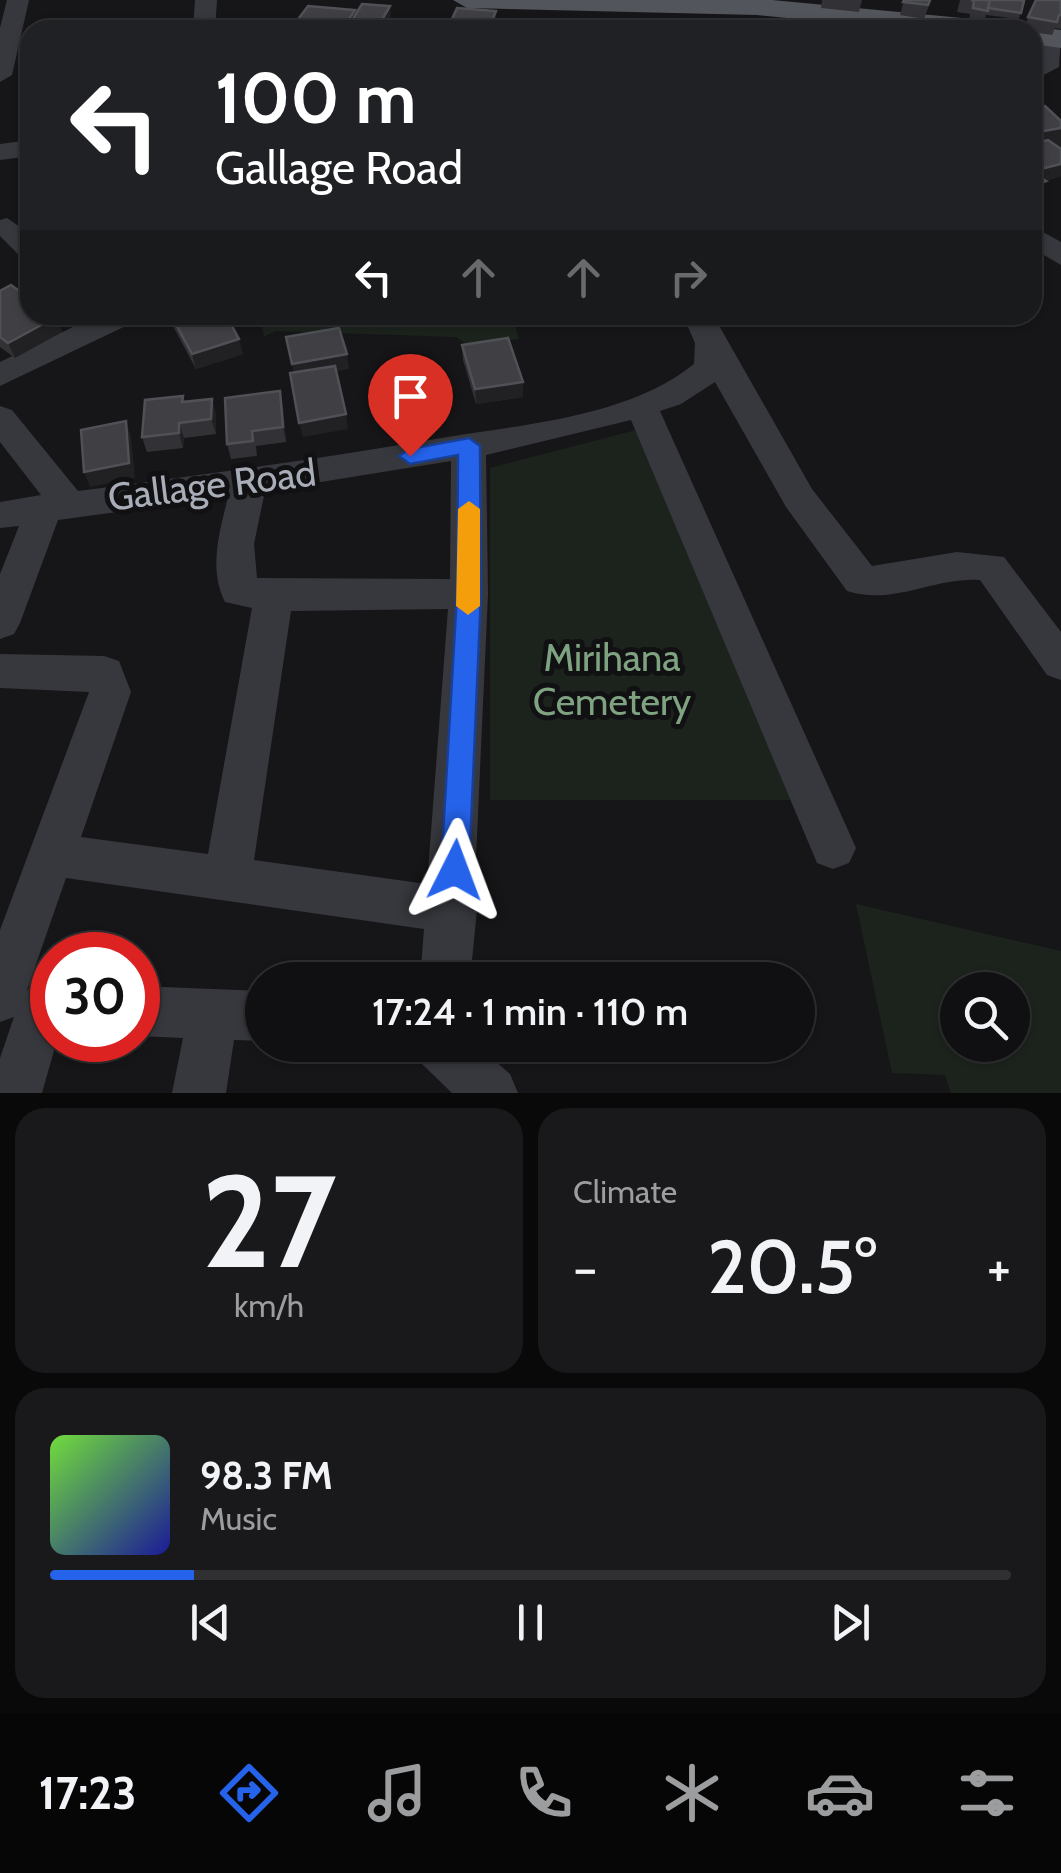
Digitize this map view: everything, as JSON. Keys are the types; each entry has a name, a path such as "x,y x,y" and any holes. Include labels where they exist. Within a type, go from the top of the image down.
{"main road":[{"path":"466,0 758,4 903,20"}],"street":[{"path":"0,76 18,0"},
{"path":"1042,69 1047,66 1050,37"},
{"path":"0,375 102,325"},
{"path":"702,325 799,498 862,580 883,585 964,561 991,567 1061,663"},
{"name":"Gallage Road","path":"0,514 249,484 469,446 642,407 699,381 708,370 713,349"},
{"path":"642,407 833,848"},
{"path":"0,418 57,505 0,623"},
{"path":"448,962 469,594 469,446"},
{"path":"249,484 235,544 238,591 274,596 469,594"},
{"path":"228,875 274,596"},
{"path":"0,670 104,673 110,692 52,854 23,1007 15,1093"},
{"path":"52,854 228,875 453,910"},
{"path":"160,1012 238,1014 200,1093"},
{"path":"457,1062 491,1093"}],"green space":[{"path":"262,325 515,325 519,339 468,345 456,337 275,331 258,340 264,336"},
{"name":"Mirihana Cemetery","path":"636,430 794,800 490,800 490,468"},
{"path":"856,904 1061,951 1061,1093 951,1093 945,1075 892,1073"}],"building":[{"path":"904,0 930,0 928,5"},
{"path":"974,0 990,0 988,11 973,8"},
{"path":"990,0 1024,1 1021,13 988,8"},
{"path":"1036,0 1061,0 1057,22 1028,17"},
{"path":"362,4 390,6 382,20 352,20"},
{"path":"308,6 355,10 348,20 298,20"},
{"path":"457,8 496,11 492,20 452,20"},
{"path":"1042,106 1061,121 1061,128 1042,131"},
{"path":"1048,140 1061,149 1061,164 1042,169 1042,142"},
{"path":"11,285 20,292 20,325 41,325 8,343 0,337 0,291"},
{"path":"176,325 231,325 239,339 192,354"},
{"path":"339,328 347,354 292,364 286,337"},
{"path":"508,338 523,382 475,389 462,345"},
{"path":"335,366 346,414 299,423 290,373"},
{"path":"280,391 283,427 252,431 253,441 227,444 225,398"},
{"path":"183,396 182,402 212,399 211,419 179,423 179,433 142,437 145,400"},
{"path":"126,421 129,463 84,472 81,430"}],"slow traffic":[{"path":"468,606 469,509"}],"route":[{"path":"410,456 469,446 469,594 455,870"}]}
